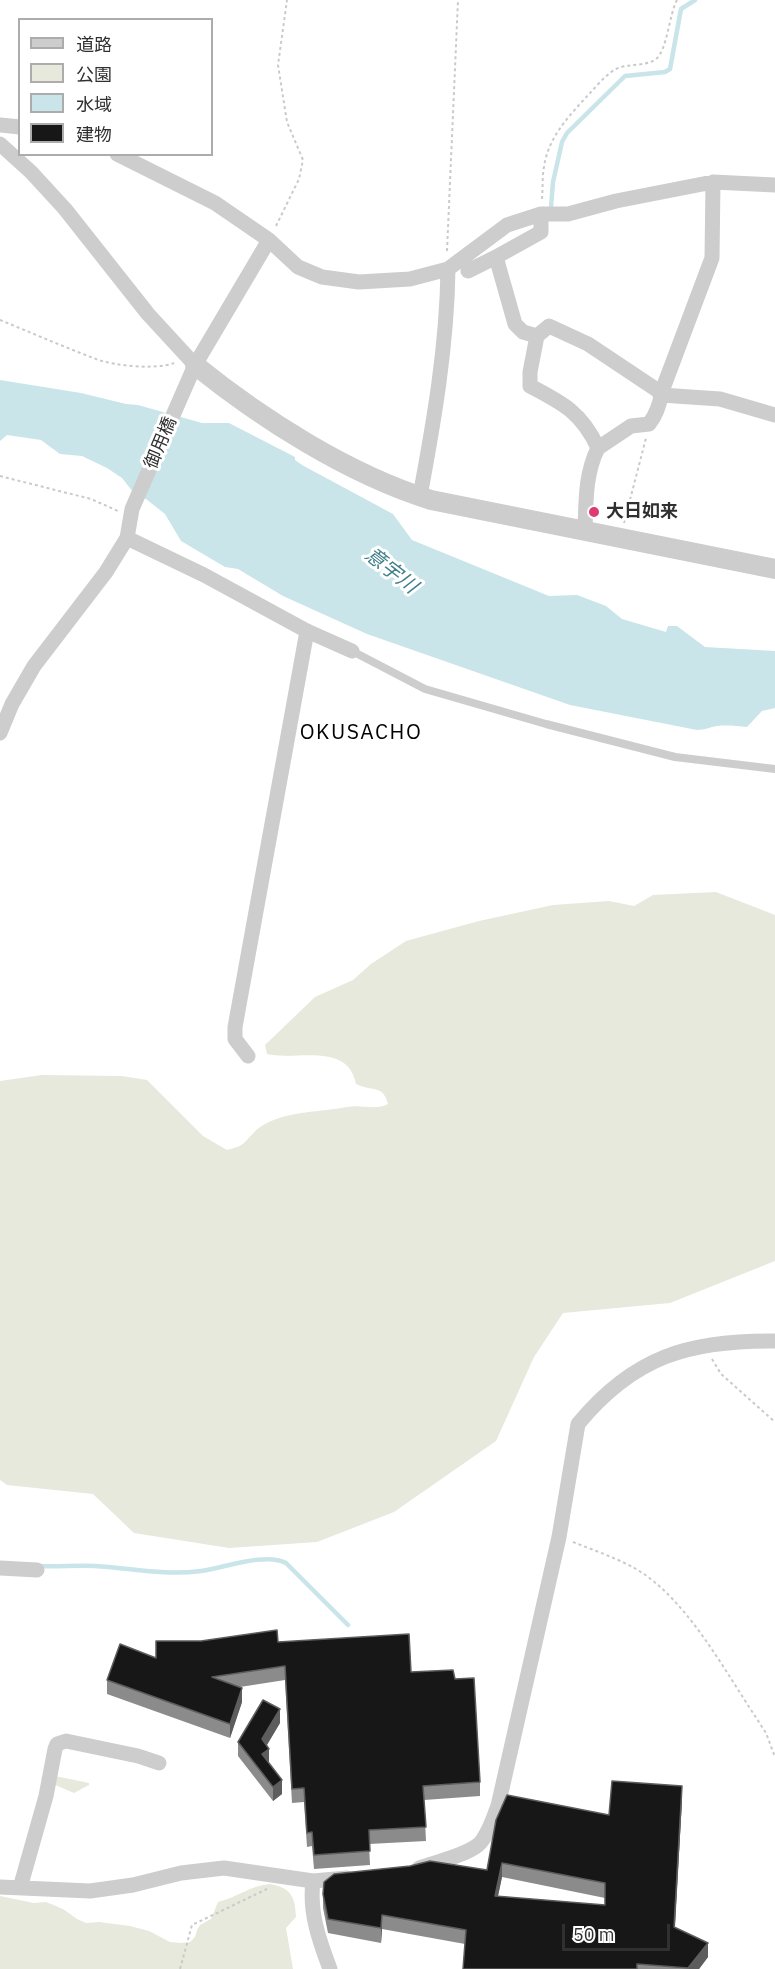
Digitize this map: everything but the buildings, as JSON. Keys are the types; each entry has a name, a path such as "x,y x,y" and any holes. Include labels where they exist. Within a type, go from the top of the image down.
{"street":[{"path":"0,125 18,127"},
{"path":"0,144 31,172 65,209 190,365 287,431 383,482 420,496 775,569"},
{"path":"121,156 215,203 269,240 298,267 322,277 359,282 410,279 448,269 507,225 542,214 568,214 616,201 713,182 775,185"},
{"path":"585,531 586,491 590,464 598,448 631,426 649,424 660,403 712,258 713,182"},
{"path":"468,271 541,232 542,214"},
{"name":"御用橋","path":"0,733 12,704 34,666 106,573 127,537 132,513 190,365 269,240"},
{"path":"496,257 515,324 524,332 537,336"},
{"path":"420,496 441,372 447,311 448,269"},
{"path":"598,448 591,434 565,405 530,386 530,372 537,336 549,326 588,344 657,390 661,395 720,399 775,415"},
{"path":"127,537 204,575 307,632 352,651"},
{"path":"248,1056 235,1039 235,1027 307,632"},
{"path":"403,1871 413,1870 454,1856 478,1845 498,1806 559,1537 578,1424 587,1412 632,1373 674,1352 709,1343 775,1341"},
{"path":"0,1568 37,1570"},
{"path":"20,1888 46,1796 57,1744 66,1741 138,1756 159,1763"},
{"path":"0,1887 90,1891 133,1885 181,1873 224,1868 313,1881 365,1876"},
{"path":"313,1881 311,1900 319,1940 330,1969"}],"lane":[{"path":"352,651 425,689 535,721 675,757 775,769"}],"path":[{"path":"269,240 299,179 303,160 287,122 278,65 287,0"},
{"path":"448,269 458,0"},
{"path":"542,214 544,166 558,130 584,99 616,69 648,63 656,59 663,48 677,0"},
{"path":"0,320 97,360 165,366 177,362 190,365"},
{"path":"619,538 640,467 649,424"},
{"path":"0,476 91,499 132,513"},
{"path":"709,1343 714,1365 721,1374 775,1422"},
{"path":"559,1537 635,1568 685,1611 766,1733 775,1757"},
{"path":"180,1969 192,1925 292,1878"}],"green space":[{"path":"716,892 775,915 775,1261 670,1303 563,1313 534,1357 496,1441 394,1512 317,1542 229,1548 134,1533 93,1494 7,1485 0,1480 0,1081 42,1075 122,1076 147,1080 203,1136 227,1150 242,1144 265,1124 284,1117 352,1106 378,1107 388,1104 380,1091 356,1084 351,1071 343,1062 332,1057 267,1054 265,1045 315,997 353,980 371,964 406,941 479,921 553,905 609,901 634,906 653,895"},
{"path":"55,1776 89,1783 89,1785 74,1793 53,1784"},
{"path":"270,1884 283,1888 293,1898 296,1917 286,1928 293,1969 0,1969 0,1896 34,1903 46,1902 86,1923 99,1922 130,1926 149,1931 170,1942 181,1943 190,1942 195,1937 200,1925 211,1919 218,1902"}],"water":[{"name":"意宇川","path":"0,380 138,405 202,423 229,423 295,457 295,460 302,465 393,514 412,540 549,596 577,595 606,606 622,619 666,632 668,626 677,626 705,647 775,651 775,708 762,711 747,727 714,726 697,730 570,705 367,634 283,596 238,569 225,567 181,541 165,514 133,492 122,478 107,468 82,456 60,454 41,440 7,435 0,441"}],"waterway":[{"path":"551,207 553,182 562,142 567,133 625,76 665,72 670,69 681,9 695,0"},
{"path":"39,1566 95,1566 188,1572 256,1560 278,1560 286,1563 348,1625"}],"place":[{"name":"大日如来","path":"594,512"}],"district":[{"name":"OKUSACHO","path":"361,733"}]}
